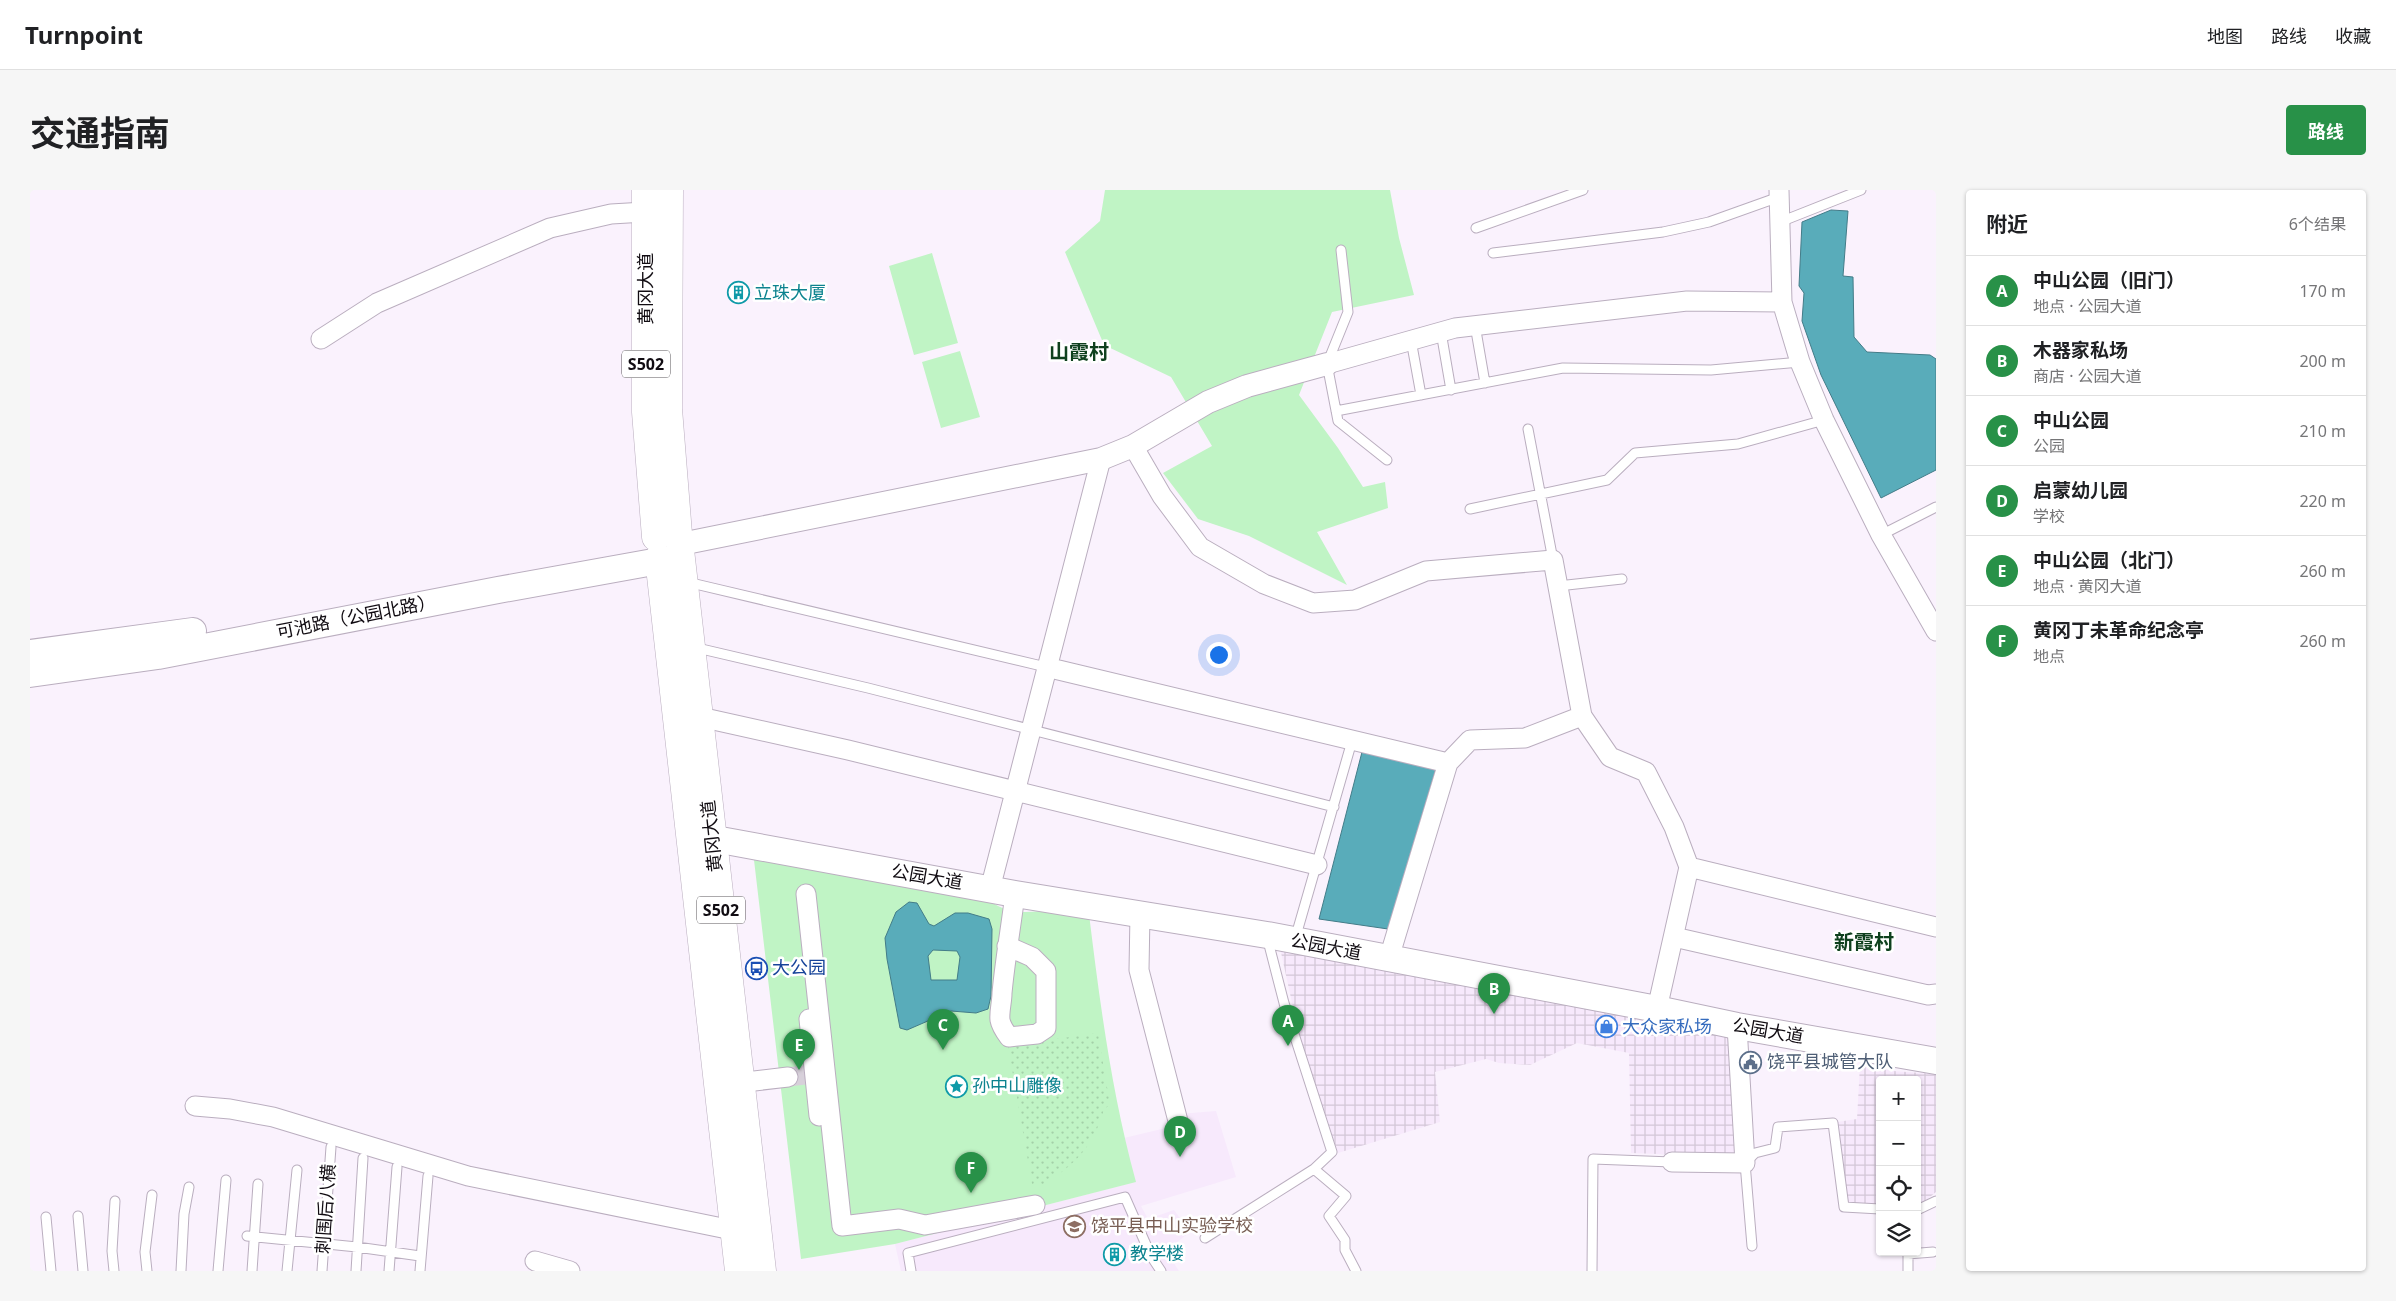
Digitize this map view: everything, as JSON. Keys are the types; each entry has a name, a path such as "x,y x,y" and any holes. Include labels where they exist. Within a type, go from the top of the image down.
{"main road":[{"name":"黄冈大道","path":"669,190 668,409 674,552 739,1271"},
{"name":"黄冈大道","path":"646,201 646,412 674,552 762,1271"},
{"name":"可池路（公园北路）","path":"30,653 168,635 674,552"},
{"name":"可池路（公园北路）","path":"30,674 158,656 498,590 674,552"},
{"name":"公园大道","path":"715,840 1015,894 1267,935 1294,942 1389,958 1737,1026 1936,1061"}],"street":[{"path":"1779,193 1782,302 1800,362 1824,420 1881,535 1936,631"},
{"path":"321,339 377,303 550,228 611,214 646,201"},
{"path":"674,552 1101,459 1133,446 1208,402 1247,386 1441,332 1475,326 1687,300 1782,302"},
{"path":"1133,446 1162,496 1200,547 1264,584 1313,603 1355,600 1426,571 1553,560 1582,716 1610,757 1646,772 1674,826 1689,867 1657,1009"},
{"path":"990,889 1101,459"},
{"path":"1046,667 1448,764"},
{"path":"1389,958 1448,764 1470,740 1525,738 1582,716"},
{"path":"700,717 848,750 1317,865"},
{"path":"1689,867 1936,927"},
{"path":"806,894 815,964 807,987 813,1074 825,1153 838,1189 842,1226 900,1219 925,1225 1035,1205"},
{"path":"1007,946 1032,957 1046,971 1046,1028 1036,1034 1009,1037 1000,1021 1007,946 1015,894"},
{"path":"1140,914 1140,970 1179,1125"},
{"path":"1674,937 1928,995 1936,994"},
{"path":"1672,1162 1745,1163 1737,1026"},
{"path":"737,1083 788,1077"},
{"path":"195,1106 230,1109 273,1117 477,1178 737,1230"},
{"path":"535,1261 570,1271"}],"lane":[{"path":"1476,228 1583,190"},
{"path":"1780,222 1860,190"},
{"path":"1493,253 1663,232 1709,222 1779,193"},
{"path":"1341,250 1348,312 1327,364 1338,421 1387,460"},
{"path":"1475,326 1485,383"},
{"path":"1441,332 1451,390"},
{"path":"1411,340 1421,395"},
{"path":"1336,411 1563,368 1712,370 1800,362"},
{"path":"1470,509 1607,480 1635,453 1738,444 1824,420"},
{"path":"1528,429 1553,560"},
{"path":"1881,535 1936,507"},
{"path":"674,552 1046,667"},
{"path":"1558,586 1622,579"},
{"path":"691,646 1334,807"},
{"path":"1294,942 1352,741"},
{"path":"1205,1238 1314,1169 1332,1152 1284,1002 1267,935"},
{"path":"1752,1246 1745,1163 1755,1154 1775,1148 1778,1127 1833,1122 1844,1207 1876,1209"},
{"name":"刺围后八横","path":"322,1271 330,1147"},
{"path":"356,1271 363,1158"},
{"path":"1592,1271 1593,1159 1672,1162"},
{"path":"389,1271 397,1167"},
{"path":"1314,1169 1346,1196 1329,1216 1345,1240 1345,1250 1356,1271"},
{"path":"287,1271 288,1241 297,1170"},
{"path":"420,1271 428,1176"},
{"path":"218,1271 226,1180"},
{"path":"252,1271 251,1237 258,1184"},
{"path":"181,1271 184,1214 189,1187"},
{"path":"147,1271 145,1252 152,1195"},
{"path":"911,1271 908,1253 1125,1196 1150,1256 1161,1271"},
{"path":"114,1271 112,1251 115,1201"},
{"path":"1921,1208 1936,1201"},
{"path":"78,1216 84,1271"},
{"path":"46,1217 51,1271"},
{"path":"251,1237 357,1247 420,1256"},
{"path":"1921,1252 1933,1252"},
{"path":"1908,1256 1908,1271"}],"shaded area":[{"path":"1280,948 1733,1035 1739,1157 1631,1153 1629,1053 1577,1043 1530,1065 1499,1063 1486,1059 1435,1072 1440,1122 1338,1153 1300,1039"},
{"path":"1860,1065 1893,1071 1936,1074 1936,1192 1921,1204 1921,1076 1876,1076 1876,1204 1847,1203 1837,1122 1857,1119"},
{"name":"饶平县中山实验学校","path":"1216,1111 1236,1177 1141,1206 1148,1219 1174,1210 1190,1232 1166,1251 1179,1271 901,1271 895,1244 1135,1182 1124,1138 1170,1127 1167,1115"}],"green space":[{"path":"1105,190 1390,190 1399,238 1414,295 1332,312 1299,395 1338,448 1363,487 1385,482 1388,508 1317,532 1347,585 1249,536 1198,519 1163,473 1212,446 1171,377 1104,345 1065,252 1100,221"},
{"path":"932,253 958,343 914,355 889,266"},
{"path":"960,351 980,417 941,428 922,362"},
{"path":"754,860 986,898 1012,911 1061,910 1089,914 1113,1083 1136,1182 895,1244 801,1259"},
{"path":"1098,1033 1110,1105 1104,1109 1100,1123 1081,1154 1064,1170 1042,1186 1032,1184 1008,1046"}],"water":[{"path":"1831,210 1848,211 1843,276 1853,277 1854,337 1867,352 1930,355 1936,359 1936,470 1881,498 1821,375 1802,321 1804,293 1799,286 1802,222"},
{"path":"1362,752 1436,769 1388,929 1319,919"},
{"path":"909,902 917,903 929,924 934,926 955,913 968,913 989,919 992,929 991,996 988,1009 976,1013 951,1011 907,1030 900,1028 885,938 896,912","holes":["933,950 957,951 960,957 957,980 931,980 928,956"]}],"tunnel":[{"path":"788,1077 813,1074"}],"place":[{"name":"立珠大厦","path":"738,293"},
{"name":"大公园","path":"756,968"},
{"name":"木器家私场","path":"1494,1014"},
{"name":"大众家私场","path":"1606,1027"},
{"name":"中山公园（旧门）","path":"1288,1046"},
{"name":"中山公园","path":"943,1050"},
{"name":"饶平县城管大队","path":"1751,1062"},
{"name":"中山公园（北门）","path":"799,1070"},
{"name":"孙中山雕像","path":"956,1086"},
{"name":"启蒙幼儿园","path":"1180,1157"},
{"name":"黄冈丁未革命纪念亭","path":"971,1193"},
{"name":"饶平县中山实验学校","path":"1075,1226"},
{"name":"教学楼","path":"1114,1254"}],"district":[{"name":"山霞村","path":"1079,352"},
{"name":"新霞村","path":"1864,942"}]}
